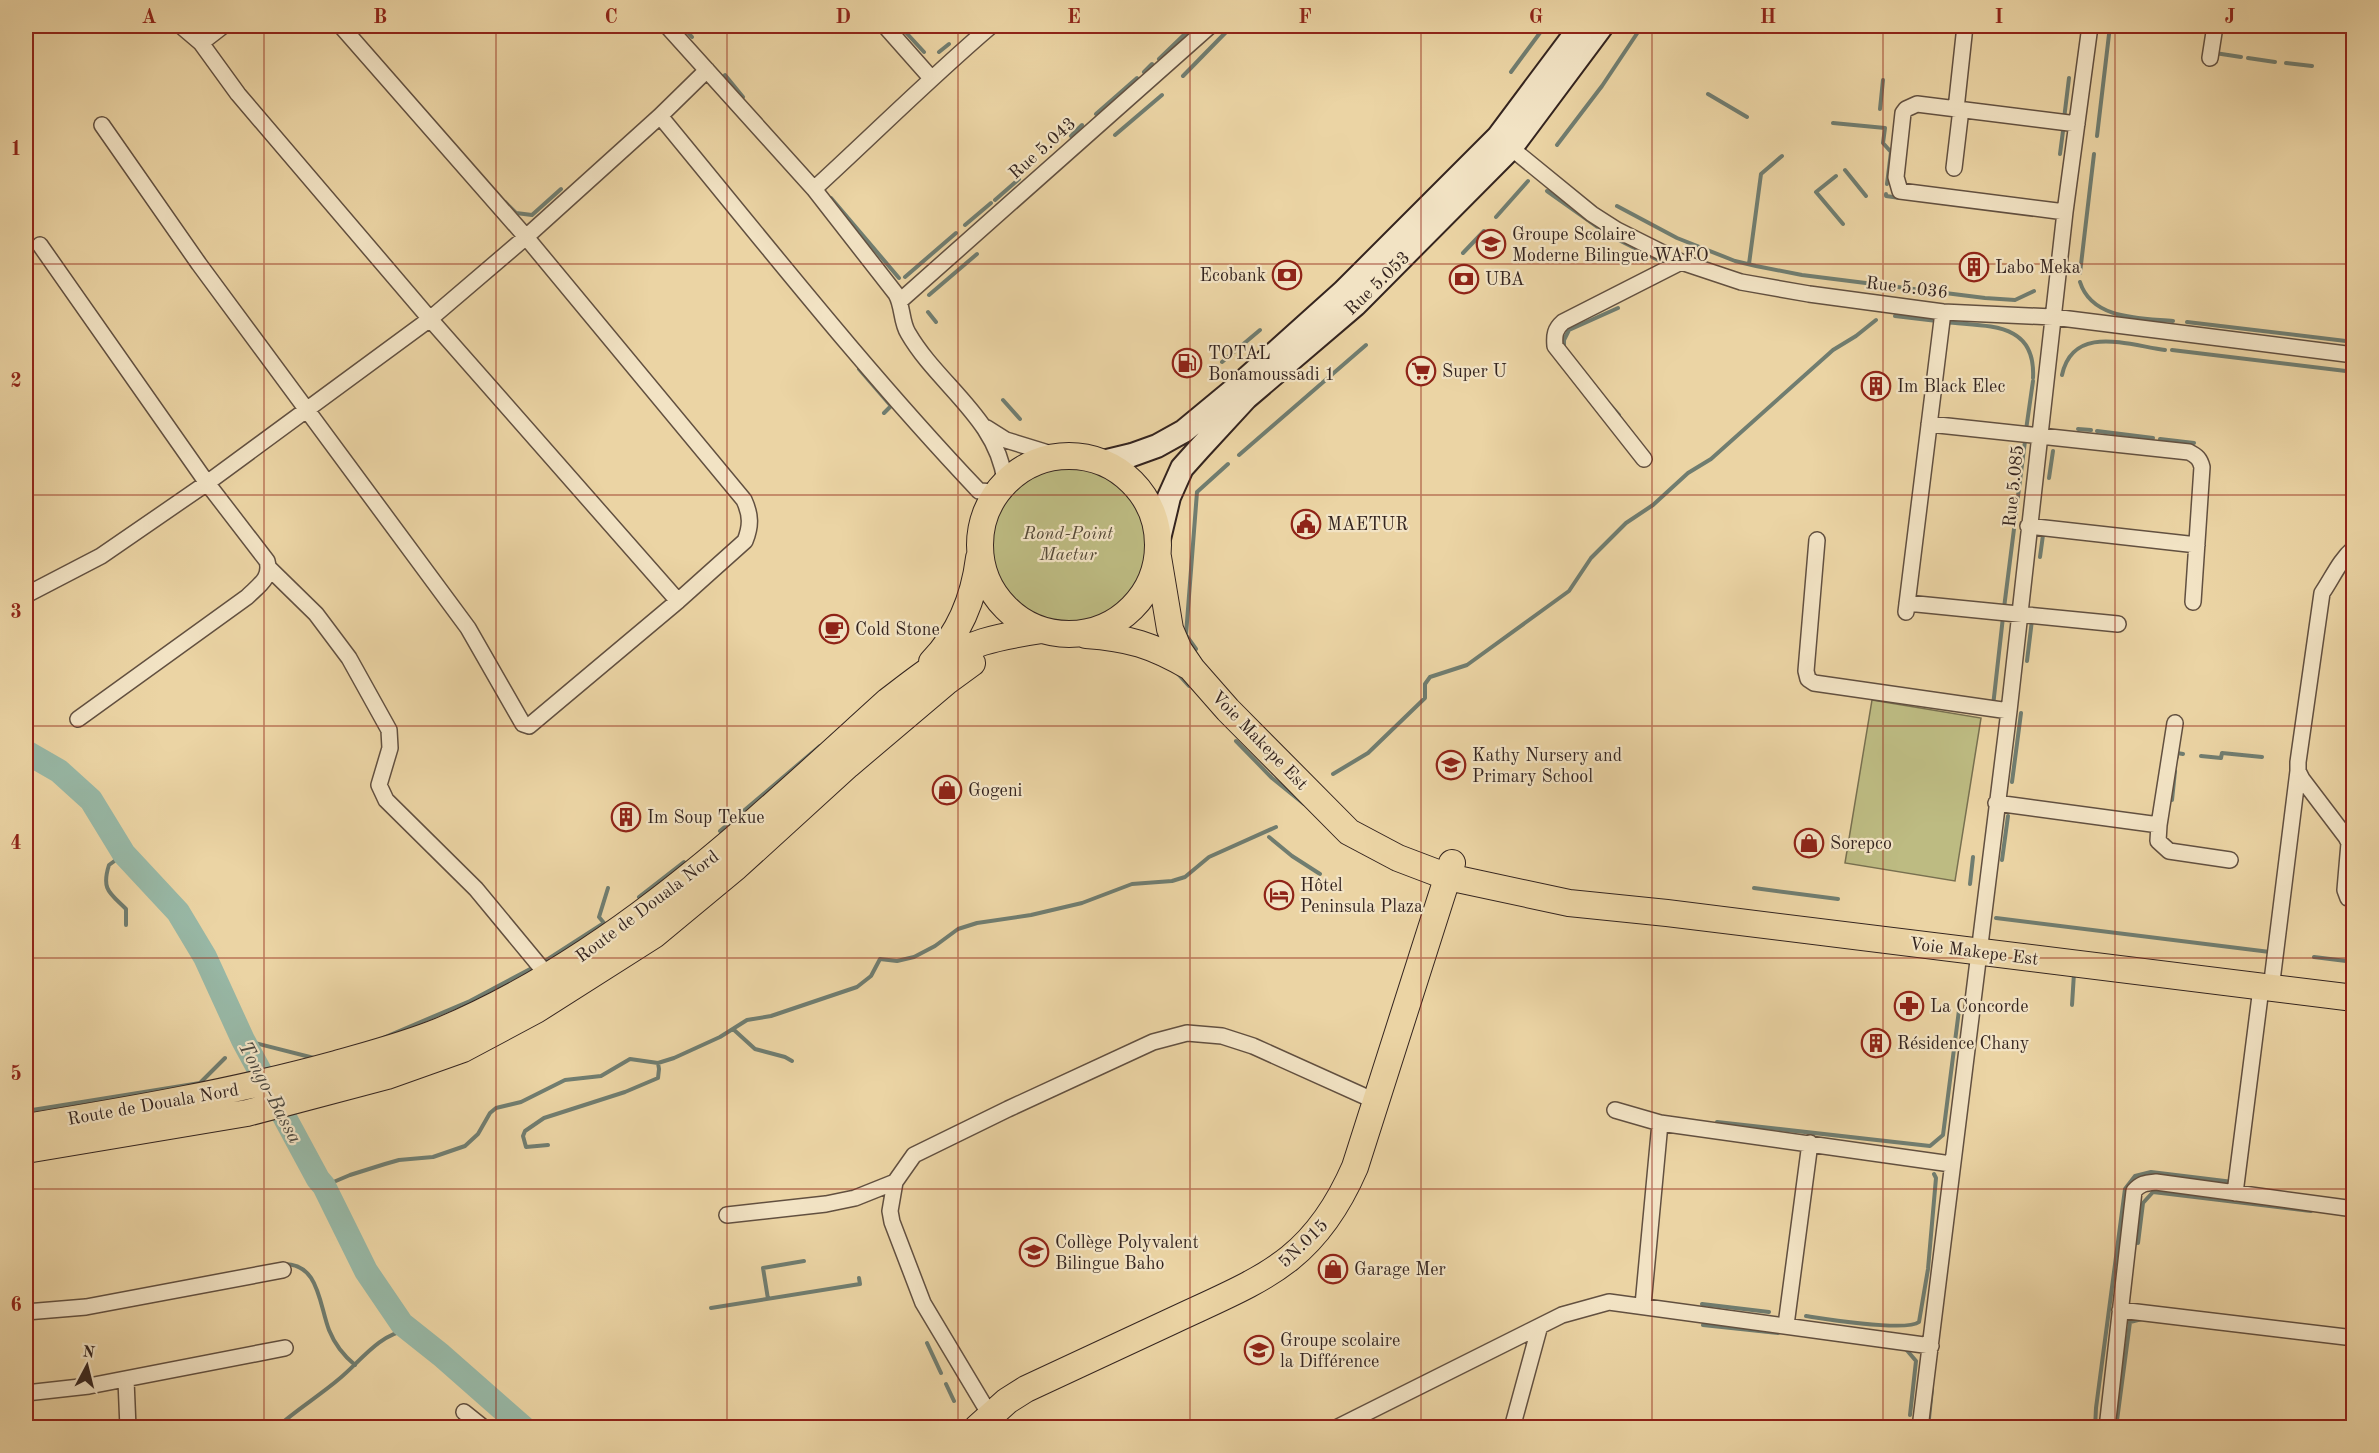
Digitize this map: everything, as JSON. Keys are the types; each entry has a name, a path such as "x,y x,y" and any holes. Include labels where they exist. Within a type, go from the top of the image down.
{"main road":[{"name":"Rue 5.053","path":"1103,462 1156,446 1192,425 1344,292 1504,143 1581,26"},
{"name":"Rue 5.053","path":"1159,548 1169,497 1182,468 1246,398 1355,305 1504,143 1602,26"},
{"path":"911,684 939,655 956,631 968,608 976,579 980,533 985,512 1001,487 1029,464 1058,456 1080,456 1103,462 1124,474 1142,492 1154,514 1170,630 1179,650 1192,669"},
{"path":"1075,634 1105,627 1131,610 1149,586 1159,548"},
{"path":"979,552 985,578 999,600 1018,618 1042,630"},
{"path":"911,684 958,653 981,643 1042,630 1102,636 1144,644 1192,669"},
{"name":"Route de Douala Nord","path":"26,1127 119,1123 233,1091 298,1087 387,1076 463,1049 536,1010 654,935 736,867 848,765 946,682 1011,635"},
{"name":"Voie Makepe Est","path":"1192,669 1228,710 1329,810 1355,819 1450,870 1556,885 1595,905 2354,998"},
{"name":"Route de Douala Nord","path":"298,1087 398,1046 439,1032 482,1012 548,976 618,932 659,902 736,838 888,701 911,684"},
{"name":"5N.015","path":"984,1421 1026,1389 1250,1285 1285,1263 1321,1228 1334,1210 1355,1167 1450,870"},
{"path":"26,1150 119,1123 247,1113 298,1087"}],"street":[{"path":"181,26 201,43 238,94 430,318 678,601"},
{"path":"201,43 223,26"},
{"path":"102,124 199,264 468,628 523,724 529,726 745,542 750,521 749,510 744,500 526,237 341,26"},
{"path":"660,116 811,299 938,447 979,491 1001,487 999,454 984,426 924,356 907,332 900,300 814,189 667,26"},
{"path":"885,26 931,78"},
{"path":"814,189 881,128 931,78 991,26"},
{"name":"Rue 5.043","path":"900,300 1210,26"},
{"path":"1954,168 1965,26"},
{"name":"Rue 5.085","path":"1920,1428 2009,711 2065,212 2090,26"},
{"path":"2210,58 2215,26"},
{"path":"26,595 101,556 207,483 430,318 526,237 660,116 707,70"},
{"path":"2065,212 1900,191 1896,177 1903,113 1906,109 1917,105 2077,124"},
{"name":"Rue 5.036","path":"1504,143 1592,213 1643,245 1681,262 1741,282 1809,294 1943,312 2053,317 2354,355"},
{"path":"40,245 207,483 267,561 269,568 316,614 349,658 388,730 390,748 379,785 386,800 476,889 548,976"},
{"path":"1644,459 1555,346 1554,336 1557,328 1563,322 1681,262"},
{"path":"1943,312 1906,608 2118,624"},
{"path":"1929,424 2189,452 2196,455 2202,467 2193,602"},
{"path":"984,426 1006,440 1058,456"},
{"path":"2354,429 2354,438"},
{"path":"2028,526 2197,545"},
{"path":"1817,540 1806,671 1808,679 1814,683 2009,711"},
{"path":"2235,1193 2322,593 2335,573 2340,560 2354,548"},
{"path":"78,719 247,597 264,581 269,568"},
{"path":"2175,723 2158,841 2169,851 2230,860"},
{"path":"2298,771 2346,837 2349,852 2345,890 2348,898 2354,900"},
{"path":"1996,803 2159,825"},
{"path":"984,1421 923,1303 892,1222 890,1211 895,1182 914,1155 1153,1042 1188,1033 1222,1036 1253,1046 1375,1101"},
{"path":"1615,1110 1660,1123 1951,1164"},
{"path":"1643,1305 1660,1123"},
{"path":"1786,1325 1810,1143"},
{"path":"727,1215 826,1204 855,1198 895,1182"},
{"path":"2107,1428 2134,1191 2139,1186 2157,1182 2354,1209"},
{"path":"26,1312 86,1307 283,1270"},
{"path":"1336,1428 1539,1329 1562,1315 1609,1302 1931,1346"},
{"path":"2120,1310 2354,1338"},
{"path":"1512,1428 1539,1329"},
{"path":"26,1393 126,1380 285,1348"},
{"path":"126,1380 128,1428"},
{"path":"464,1412 484,1428"}],"green space":[{"name":"Rond-Point Maetur","path":"1068,465 1098,471 1112,478 1124,488 1134,500 1141,514 1147,544 1141,574 1134,588 1124,600 1112,610 1098,617 1068,623 1038,617 1024,610 1012,600 1002,588 995,574 989,544 995,514 1002,500 1012,488 1024,478 1038,471"},
{"path":"1872,700 1981,718 1955,881 1845,863"}],"waterway":[{"path":"900,26 924,52"},
{"path":"1183,76 1232,26"},
{"path":"1511,72 1545,26"},
{"path":"1557,145 1602,86 1642,26"},
{"path":"2097,136 2110,26"},
{"path":"684,28 692,37"},
{"path":"1159,59 1187,32"},
{"path":"939,52 949,44"},
{"path":"2215,53 2241,57"},
{"path":"2248,58 2275,62"},
{"path":"2286,63 2312,66"},
{"path":"1144,72 1152,64"},
{"path":"725,75 743,97"},
{"path":"1096,114 1137,78"},
{"path":"2064,119 2069,78"},
{"path":"1880,109 1883,80"},
{"path":"1708,94 1747,117"},
{"path":"1115,135 1162,95"},
{"path":"1833,123 1885,128 1883,143 1891,152 1887,184"},
{"path":"1071,136 1082,125"},
{"path":"2060,154 2063,131"},
{"path":"2080,273 2094,154"},
{"path":"1749,264 1761,174 1782,156"},
{"path":"1845,170 1866,196"},
{"path":"1836,176 1816,192 1843,224"},
{"path":"995,200 1019,179"},
{"path":"1496,217 1528,181"},
{"path":"505,202 516,213 532,215 561,189"},
{"path":"1547,191 1609,235 1666,264"},
{"path":"1886,194 1886,196 1900,198"},
{"path":"831,198 899,278"},
{"path":"965,225 991,203"},
{"path":"1617,206 1677,238 1735,261 1756,266 1802,275 1985,298 2015,300 2034,291"},
{"path":"1463,253 1484,231"},
{"path":"905,277 956,233"},
{"path":"929,295 977,254"},
{"path":"2080,282 2086,294 2095,304 2106,310 2119,315 2173,321"},
{"path":"1564,349 1564,340 1569,330 1618,308"},
{"path":"928,312 936,322"},
{"path":"1895,316 1937,321"},
{"path":"1333,774 1368,753 1425,698 1425,684 1430,677 1467,665 1569,591 1591,558 1626,523 1653,505 1688,473 1711,459 1833,350 1876,320"},
{"path":"1945,322 1993,327 2006,330 2018,337 2027,346 2032,359 2033,378"},
{"path":"2187,322 2354,342"},
{"path":"1222,362 1260,330"},
{"path":"2062,375 2068,359 2078,349 2090,343 2119,342 2165,350"},
{"path":"1239,455 1366,345"},
{"path":"2172,350 2354,372"},
{"path":"859,369 891,406 884,413"},
{"path":"2026,430 2033,381"},
{"path":"1003,400 1020,419"},
{"path":"1611,406 1619,415"},
{"path":"2078,429 2091,430"},
{"path":"2097,431 2153,438"},
{"path":"2160,439 2194,443"},
{"path":"2015,520 2025,441"},
{"path":"2049,478 2053,451"},
{"path":"1196,649 1186,635 1197,492 1228,464"},
{"path":"2004,608 2014,529"},
{"path":"2040,557 2043,535"},
{"path":"1993,706 2003,617"},
{"path":"2027,661 2032,620"},
{"path":"1178,674 1189,686"},
{"path":"2012,782 2021,713"},
{"path":"1236,741 1272,778 1304,804"},
{"path":"720,831 820,746"},
{"name":"Tongo-Bassa","path":"26,752 59,771 91,800 124,854 178,912 205,957 243,1040 318,1179 324,1186 366,1271 402,1324 524,1428"},
{"path":"2177,757 2177,753 2183,754"},
{"path":"2201,756 2221,758 2222,753 2262,757"},
{"path":"2172,800 2175,771"},
{"path":"2002,860 2008,816"},
{"path":"324,1186 350,1175 399,1160 433,1157 465,1146 478,1134 490,1113 496,1108 521,1102 565,1080 601,1076 630,1059 658,1063 674,1058 720,1037 747,1020 771,1016 857,987 871,976 880,959 897,961 914,957 935,946 958,929 977,923 1031,915 1082,903 1132,884 1172,881 1185,877 1209,857 1276,827"},
{"path":"1269,837 1292,856 1320,874"},
{"path":"124,854 109,865 106,880 115,899 126,909 126,925"},
{"path":"1970,884 1973,857"},
{"path":"639,897 684,862"},
{"path":"545,961 604,923 599,917 608,888"},
{"path":"1754,888 1838,899"},
{"path":"1996,918 2270,952"},
{"path":"2314,957 2354,962"},
{"path":"383,1038 470,1001 534,967"},
{"path":"2072,1005 2074,973"},
{"path":"1717,1122 1930,1146 1943,1135 1959,1010"},
{"path":"733,1029 755,1049 792,1061"},
{"path":"243,1040 314,1058"},
{"path":"26,1111 200,1083 225,1058"},
{"path":"548,1145 526,1147 523,1136 525,1131 544,1118 625,1092 658,1078 658,1063"},
{"path":"2095,1428 2125,1189 2135,1176 2151,1172 2233,1182"},
{"path":"1806,1316 1899,1326 1919,1322 1928,1269 1936,1178 1934,1174"},
{"path":"2138,1243 2143,1203 2153,1192 2311,1211"},
{"path":"768,1299 763,1268 804,1261"},
{"path":"282,1264 294,1265 304,1270 310,1277 316,1286 331,1335 355,1365"},
{"path":"711,1308 860,1284 859,1278"},
{"path":"1702,1304 1769,1312"},
{"path":"2116,1428 2130,1322 2142,1319"},
{"path":"1703,1325 1778,1333"},
{"path":"276,1428 339,1379 378,1343 407,1330"},
{"path":"927,1343 941,1373"},
{"path":"1905,1348 1916,1361 1910,1415"},
{"path":"946,1384 954,1401"},
{"path":"1928,1428 1932,1389"}],"place":[{"name":"Groupe Scolaire Moderne Bilingue WAFO","path":"1491,244"},
{"name":"Labo Meka","path":"1974,267"},
{"name":"Ecobank","path":"1287,275"},
{"name":"UBA","path":"1464,279"},
{"name":"TOTAL Bonamoussadi 1","path":"1187,363"},
{"name":"Super U","path":"1421,371"},
{"name":"Im Black Elec","path":"1876,386"},
{"name":"MAETUR","path":"1306,524"},
{"name":"Cold Stone","path":"834,629"},
{"name":"Kathy Nursery and Primary School","path":"1451,765"},
{"name":"Gogeni","path":"947,790"},
{"name":"Im Soup Tekue","path":"626,817"},
{"name":"Sorepco","path":"1809,843"},
{"name":"Hôtel Peninsula Plaza","path":"1279,895"},
{"name":"La Concorde","path":"1909,1006"},
{"name":"Résidence Chany","path":"1876,1043"},
{"name":"Collège Polyvalent Bilingue Baho","path":"1034,1252"},
{"name":"Garage Mer","path":"1333,1269"},
{"name":"Groupe scolaire la Différence","path":"1259,1350"}]}
